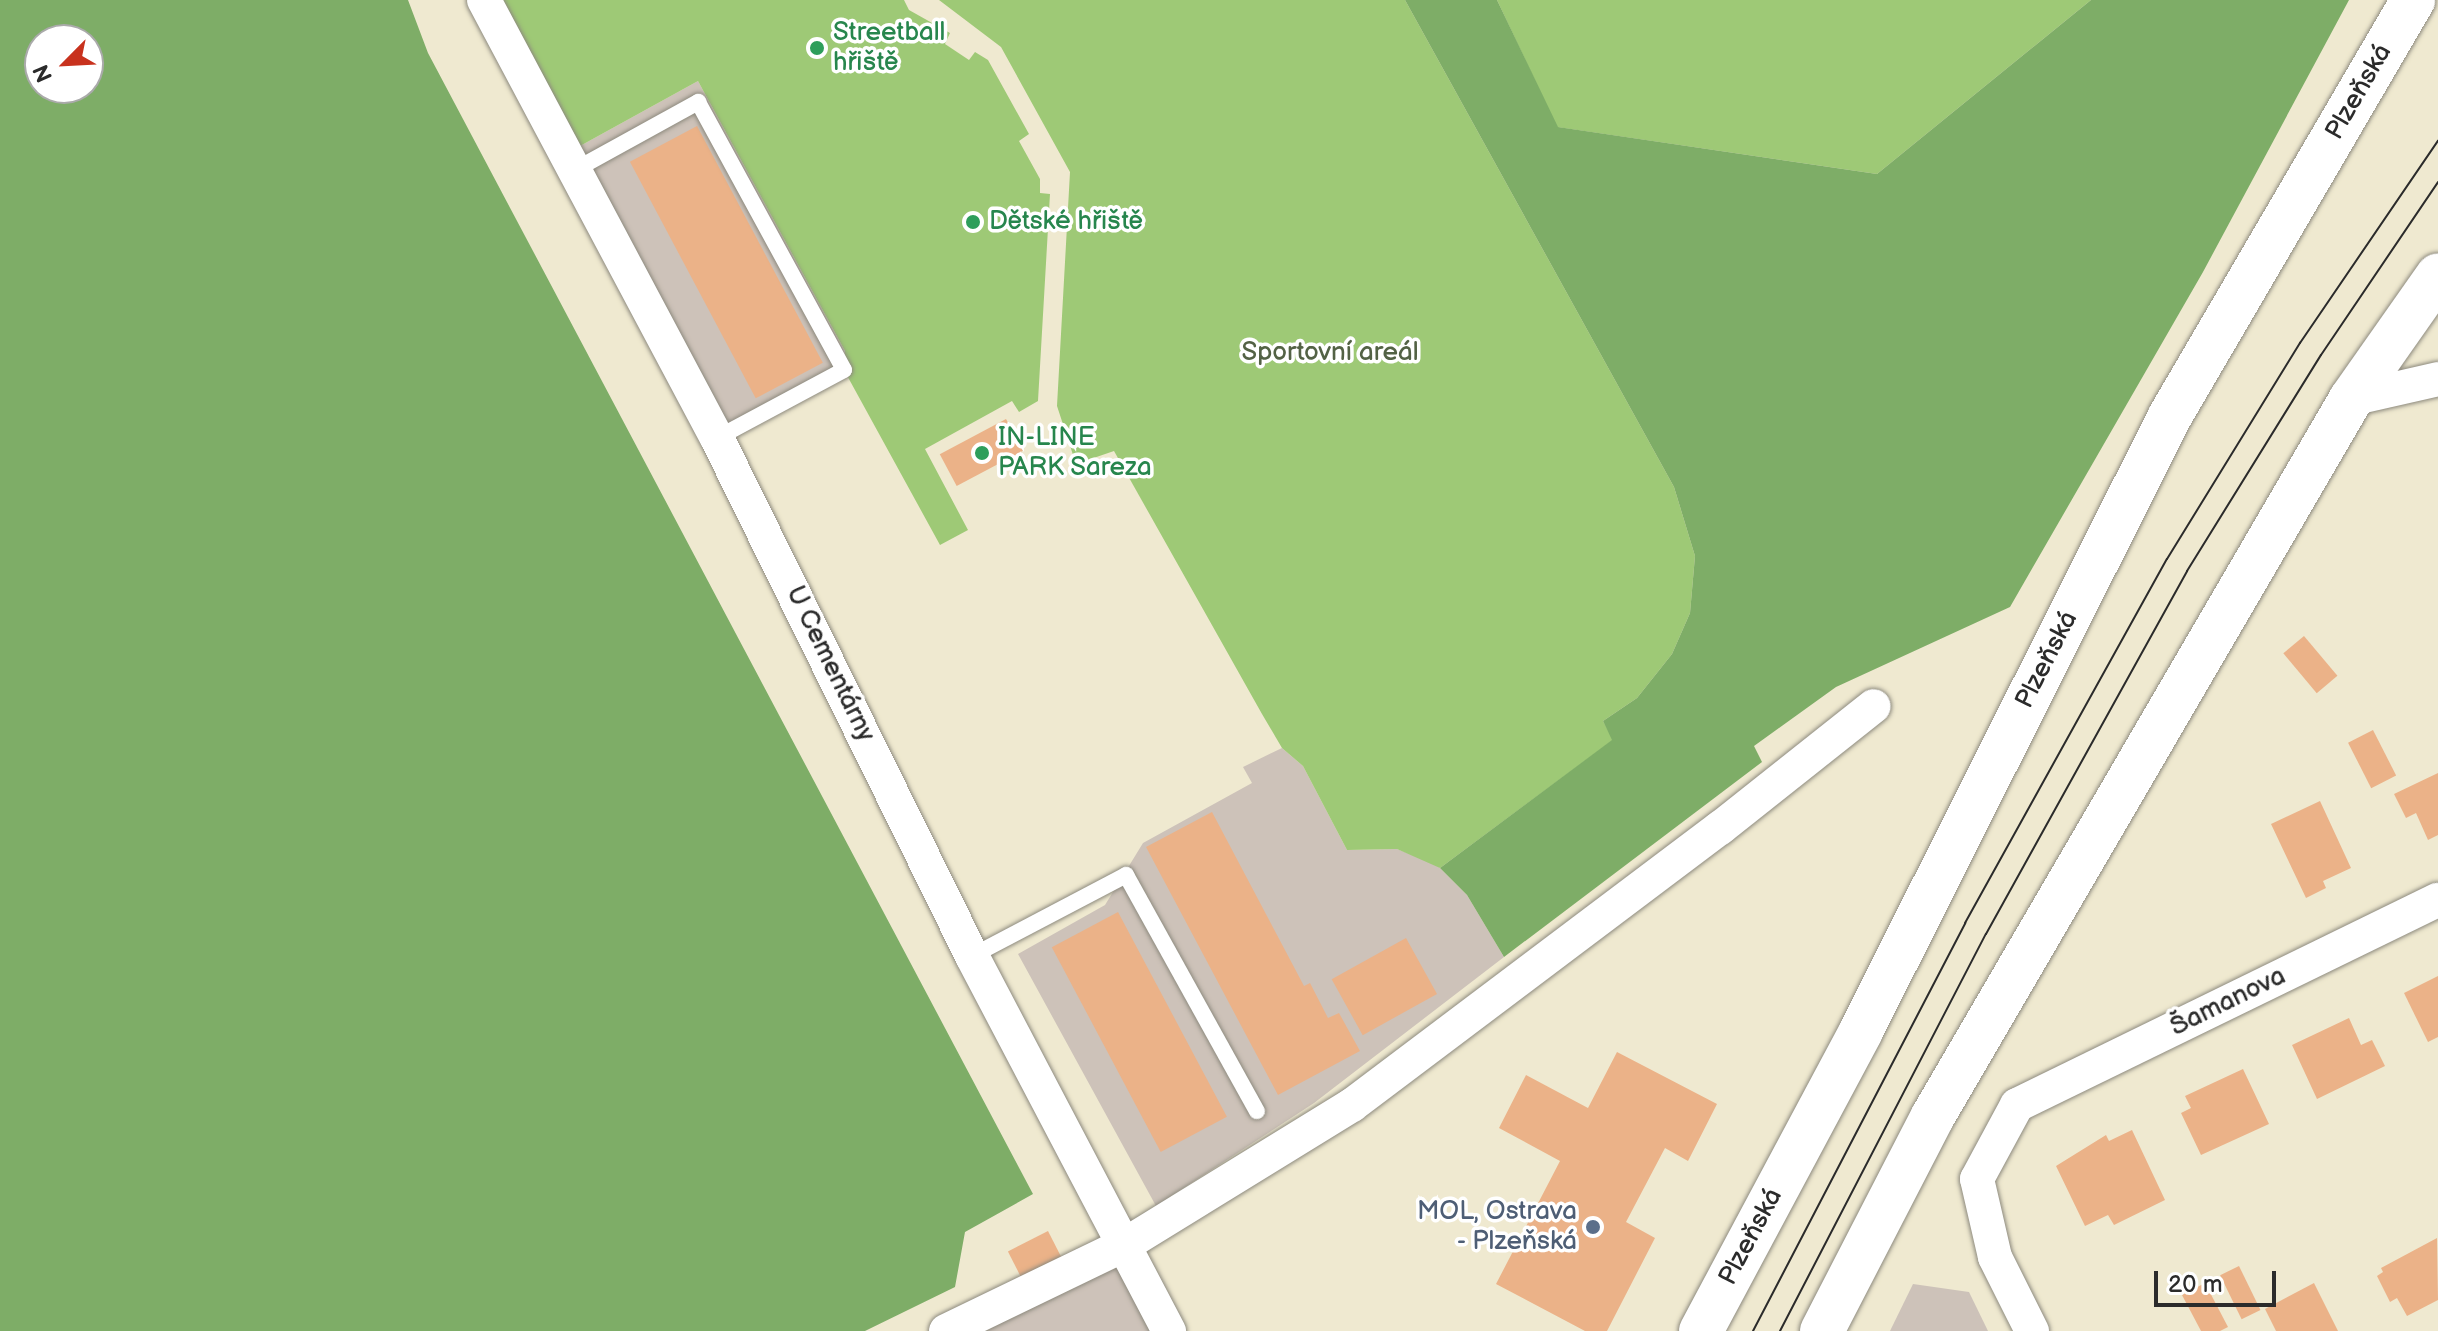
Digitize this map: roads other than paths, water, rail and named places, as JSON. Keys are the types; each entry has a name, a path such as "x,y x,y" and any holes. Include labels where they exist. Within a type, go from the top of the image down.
{"main road":[{"name":"Plzeňská","path":"1701,1331 1861,1031 2170,416 2413,0"},
{"path":"1822,1331 1933,1116 2351,399 2438,275"}],"street":[{"name":"U Cementárny","path":"484,0 717,438 972,956 1169,1331"},
{"path":"2351,399 2438,379"},
{"path":"946,1331 1126,1244 1352,1105 1720,828 1874,706"},
{"name":"Šamanova","path":"2032,1331 1995,1257 1977,1179 2017,1105 2438,900"}],"lane":[{"path":"575,170 698,102 844,370 717,438"},
{"path":"972,956 1126,875 1257,1111"}],"tram line":[{"path":"1753,1331 1965,923 2167,559 2300,343 2438,141"},
{"path":"1780,1331 1986,934 2187,571 2321,355 2438,182"}],"place":[{"name":"Streetball hřiště","path":"817,48"},
{"name":"Dětské hřiště","path":"973,222"},
{"name":"IN-LINE PARK Sareza","path":"982,453"},
{"name":"MOL, Ostrava - Plzeňská","path":"1593,1227"}],"park label":[{"name":"Sportovní areál","path":"1330,353"}]}
